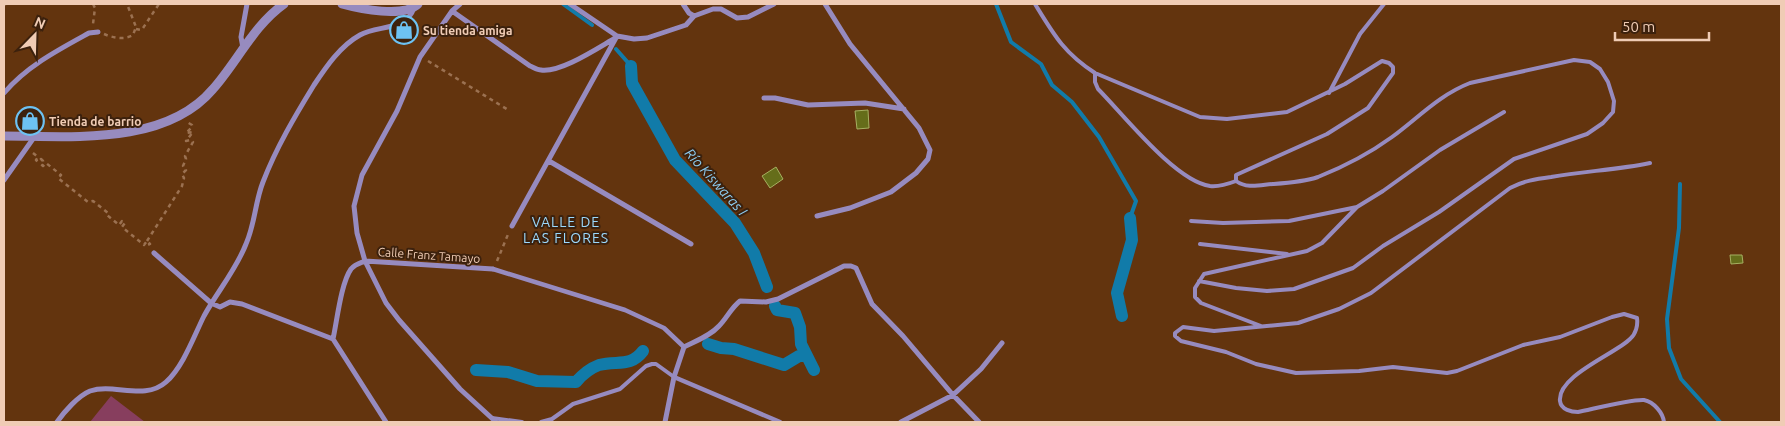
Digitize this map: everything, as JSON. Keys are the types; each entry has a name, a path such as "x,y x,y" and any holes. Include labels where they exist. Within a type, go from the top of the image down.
{"street":[{"path":"244,49 241,37 247,4"},
{"path":"4,136 125,133 166,122 184,114 203,101 264,23 284,4"},
{"path":"342,4 370,10 386,11 416,6"},
{"path":"451,4 452,11 530,66 539,70 549,70 572,62 617,36"},
{"path":"460,4 452,11 420,57 397,111 362,175 354,206 357,233 365,260 386,304 460,389 494,420"},
{"path":"570,4 617,36 634,39 647,38 686,25 694,16 713,9 721,9 738,18 748,17 774,4"},
{"path":"683,4 688,14 694,16"},
{"path":"818,216 850,208 891,192 916,173 928,159 930,150 919,128 850,44 825,4"},
{"path":"57,422 66,410 88,392 105,388 130,391 152,390 166,382 178,366 211,303 240,260 252,226 262,184 273,159 314,85 333,58 346,45 368,32 404,22 411,17 416,6"},
{"path":"4,93 22,74 34,65 89,34 98,32"},
{"path":"512,226 617,36"},
{"path":"764,98 775,98 808,105 865,103 904,109"},
{"path":"4,180 35,136"},
{"path":"549,161 691,244"},
{"path":"154,253 211,303 220,307 230,302 242,304 333,339 386,422"},
{"path":"333,339 345,283 351,269 365,260"},
{"name":"Calle Franz Tamayo","path":"365,260 493,269"},
{"path":"665,422 674,377 684,347 706,336 718,327 740,301 766,302 778,299 844,266 851,266 856,268 872,304 903,336 953,395 980,422"},
{"path":"493,269 625,310 664,328 684,347"},
{"path":"900,422 953,395 982,369 1002,344"},
{"path":"674,377 780,422"}],"lane":[{"path":"1035,4 1062,46 1081,64 1095,73 1200,117 1227,120 1287,112 1346,84 1382,61 1394,67 1393,73 1368,108 1327,134 1272,160 1243,171 1236,175 1236,181"},
{"path":"1329,92 1360,34 1384,4"},
{"path":"1198,281 1267,291 1294,288 1354,268 1383,246 1439,212 1514,159 1587,134 1603,123 1613,112 1614,101 1608,82 1600,69 1590,62 1574,60 1470,83 1456,88 1391,138 1358,158 1318,177 1297,182 1251,186 1242,186 1236,181"},
{"path":"1095,73 1095,82 1098,89 1150,145 1175,168 1196,181 1210,186 1220,186 1236,181"},
{"path":"1263,327 1201,303 1195,297 1195,288 1198,281 1204,274 1213,271 1307,251 1322,244 1357,207 1383,191 1440,150 1504,112"},
{"path":"1650,163 1521,182 1510,188 1371,293 1339,309 1298,323 1214,331 1183,328 1175,333 1175,336 1181,341 1226,352 1256,364 1296,373 1350,372 1393,367 1447,373 1457,371 1522,345 1560,337 1612,317 1624,314 1633,315 1637,318 1638,324 1631,338 1584,368 1566,385 1561,394 1560,401 1569,411 1578,412 1645,400 1656,406 1664,418 1664,422"},
{"path":"1191,221 1224,223 1289,221 1357,207"},
{"path":"1200,244 1292,254"},
{"path":"541,422 552,419 573,404 620,389 646,366 656,364 674,377"},
{"path":"494,420 522,422"}],"path":[{"path":"93,4 95,8 93,27"},
{"path":"98,32 109,37 132,36 136,29 127,4"},
{"path":"136,29 141,30 143,28 159,4"},
{"path":"420,57 510,111"},
{"path":"33,152 38,157 36,160 38,162 41,159 44,161 41,164 43,166 46,163 61,175 58,178 88,202 93,201 108,212 106,215 119,225 122,221 125,224 122,227 144,245 182,186 184,177 182,174 186,170 183,166 186,159 185,156 193,142 190,140 186,141 193,132 186,132 192,126 187,123 187,120"},
{"path":"493,269 512,226"},
{"path":"147,241 150,244 147,247 154,253"}],"shaded area":[{"path":"111,396 145,422 90,422"}],"building":[{"path":"868,110 869,128 857,129 855,111"},
{"path":"776,167 783,179 770,188 762,176"},
{"path":"1730,255 1742,255 1743,263 1731,264"}],"waterway":[{"name":"Río Kiswaras I","path":"563,4 592,25"},
{"path":"996,4 1011,42 1041,64 1052,85 1072,102 1099,137 1136,201 1130,218"},
{"name":"Río Kiswaras I","path":"616,49 631,66"},
{"name":"Río Kiswaras I","path":"631,66 632,83 675,160 735,223 754,253 767,287"},
{"path":"1680,184 1679,228 1667,319 1669,348 1681,379 1720,422"},
{"path":"1122,316 1117,293 1132,240 1130,218"},
{"path":"775,306 777,310 795,313 800,327 801,344 814,370"},
{"path":"708,344 734,349 784,365 799,356 807,356"},
{"path":"476,370 508,372 537,381 576,382 596,366 628,362 643,351"}],"place":[{"name":"Su tienda amiga","path":"404,30"},
{"name":"Tienda de barrio","path":"30,121"}],"district":[{"name":"VALLE DE LAS FLORES","path":"566,230"}]}
